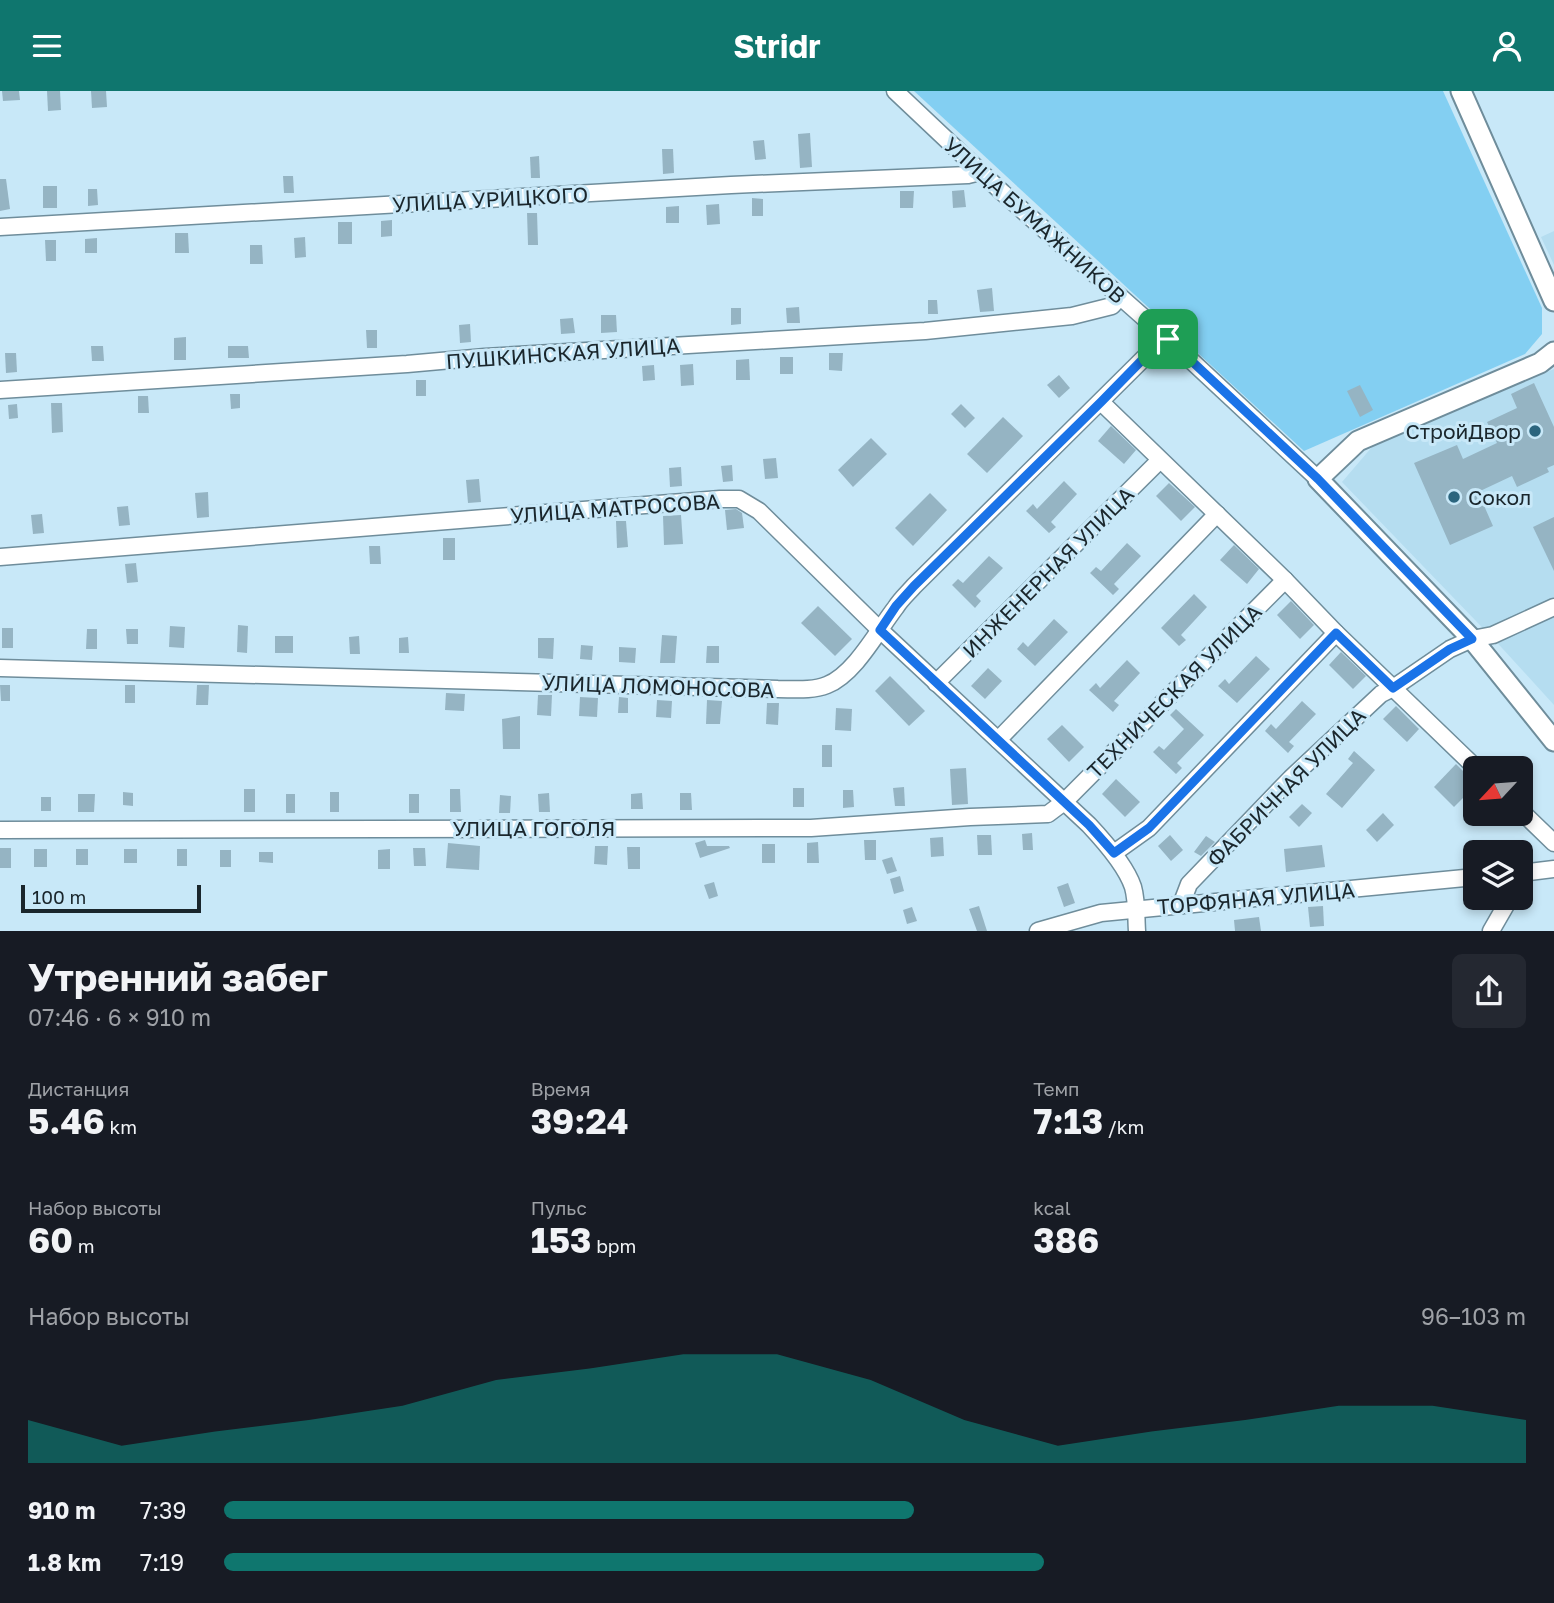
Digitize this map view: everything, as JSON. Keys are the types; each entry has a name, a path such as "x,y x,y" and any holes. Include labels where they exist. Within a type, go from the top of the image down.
{"main road":[{"path":"1461,91 1554,300"},
{"path":"1318,479 1358,441 1540,363 1554,352"},
{"name":"УЛИЦА БУМАЖНИКОВ","path":"1318,479 1472,639 1550,730"}],"street":[{"name":"УЛИЦА БУМАЖНИКОВ","path":"895,91 980,172 1168,339 1318,479"},
{"name":"УЛИЦА УРИЦКОГО","path":"0,227 717,186 968,175 980,172"},
{"name":"ПУШКИНСКАЯ УЛИЦА","path":"0,390 513,355 925,331 1072,316 1112,306 1120,297"},
{"name":"УЛИЦА ЛОМОНОСОВА","path":"0,668 807,689 828,685 848,671 914,586 1147,355 1168,339"},
{"path":"1101,402 1464,756"},
{"name":"ИНЖЕНЕРНАЯ УЛИЦА","path":"936,683 1160,460"},
{"name":"УЛИЦА МАТРОСОВА","path":"0,557 739,499 759,511 880,630 1089,825 1114,853 1133,886 1137,931"},
{"path":"998,740 1217,514"},
{"name":"ТЕХНИЧЕСКАЯ УЛИЦА","path":"1064,802 1285,580"},
{"name":"ФАБРИЧНАЯ УЛИЦА","path":"1181,905 1189,884 1291,778 1381,694 1450,649 1472,639 1493,635 1554,607"},
{"path":"1114,853 1149,828 1336,633"},
{"name":"УЛИЦА ГОГОЛЯ","path":"0,830 811,828 1048,814 1064,802"},
{"path":"1533,823 1554,843"},
{"path":"1533,873 1554,869"},
{"name":"ТОРФЯНАЯ УЛИЦА","path":"1038,931 1101,913 1463,878"},
{"path":"1491,931 1503,910"}],"shaded area":[{"path":"914,91 1443,91 1542,308 1542,334 1525,354 1304,451"},
{"path":"1554,231 1554,265 1541,237"},
{"path":"1554,369 1554,705 1342,482 1372,447"}],"building":[{"path":"2,91 19,91 20,100 3,101"},
{"path":"47,91 60,91 61,110 48,111"},
{"path":"91,91 106,91 107,107 92,108"},
{"path":"810,133 812,167 800,168 798,134"},
{"path":"764,140 766,159 755,160 753,141"},
{"path":"662,149 673,149 674,173 663,174"},
{"path":"539,156 540,178 531,178 530,157"},
{"path":"283,176 293,176 294,193 284,193"},
{"path":"0,179 6,179 10,209 0,211"},
{"path":"43,186 57,186 57,208 43,208"},
{"path":"88,189 97,189 98,205 88,206"},
{"path":"964,190 966,207 953,208 952,191"},
{"path":"900,191 914,191 913,208 900,208"},
{"path":"752,198 763,199 763,216 752,216"},
{"path":"719,204 720,224 707,225 706,205"},
{"path":"679,206 679,223 666,223 666,207"},
{"path":"527,213 537,213 538,245 528,245"},
{"path":"392,220 392,236 381,237 381,221"},
{"path":"338,222 352,222 352,244 338,244"},
{"path":"175,233 188,233 189,253 175,253"},
{"path":"305,237 306,257 295,258 294,238"},
{"path":"97,238 97,253 85,253 85,239"},
{"path":"45,240 56,240 56,261 46,261"},
{"path":"250,245 262,245 263,264 250,264"},
{"path":"992,288 994,311 980,312 977,290"},
{"path":"928,300 937,300 938,314 928,314"},
{"path":"799,307 800,323 787,323 786,308"},
{"path":"731,308 741,308 741,324 731,325"},
{"path":"601,315 616,315 617,332 601,333"},
{"path":"573,318 575,333 561,334 560,319"},
{"path":"470,324 471,342 460,343 459,325"},
{"path":"366,330 377,330 377,348 367,348"},
{"path":"186,337 186,360 174,360 174,338"},
{"path":"91,346 103,346 104,361 92,361"},
{"path":"228,346 248,346 249,358 228,358"},
{"path":"5,353 16,353 17,372 6,373"},
{"path":"829,353 843,353 842,371 829,370"},
{"path":"780,357 793,357 793,374 780,374"},
{"path":"749,359 750,380 736,380 736,360"},
{"path":"693,364 694,385 681,386 680,365"},
{"path":"654,365 655,380 643,381 642,366"},
{"path":"1059,375 1070,388 1059,398 1047,385"},
{"path":"416,380 426,380 426,396 416,396"},
{"path":"1534,383 1554,427 1554,465 1547,468 1549,472 1517,487 1512,476 1478,492 1493,526 1450,545 1414,463 1457,445 1463,459 1497,443 1487,422 1517,408 1511,394"},
{"path":"1360,385 1373,410 1360,417 1347,391"},
{"path":"230,394 240,394 240,408 231,409"},
{"path":"138,396 148,396 149,413 138,413"},
{"path":"51,403 62,403 63,432 52,433"},
{"path":"17,404 18,418 9,419 8,405"},
{"path":"961,404 975,418 965,428 951,414"},
{"path":"1003,417 1023,436 987,473 967,454"},
{"path":"1111,426 1136,450 1124,464 1098,441"},
{"path":"871,438 887,454 853,487 838,470"},
{"path":"776,458 778,478 765,479 763,459"},
{"path":"732,465 733,481 723,482 721,466"},
{"path":"681,467 682,486 670,487 669,468"},
{"path":"479,479 481,502 468,503 466,480"},
{"path":"1064,481 1077,494 1051,522 1056,527 1049,533 1026,511 1033,504 1037,509"},
{"path":"1169,483 1195,507 1181,521 1156,496"},
{"path":"208,492 209,517 197,518 195,493"},
{"path":"930,493 947,510 913,546 895,528"},
{"path":"128,506 130,525 119,526 117,507"},
{"path":"736,509 742,513 744,528 727,530 725,510"},
{"path":"42,514 44,533 33,534 31,515"},
{"path":"681,515 683,544 664,545 663,516"},
{"path":"1554,517 1554,571 1533,527"},
{"path":"616,521 626,521 628,547 617,548"},
{"path":"443,538 455,538 455,560 443,560"},
{"path":"1127,543 1141,556 1114,584 1119,589 1113,595 1090,573 1096,567 1101,571"},
{"path":"1234,545 1259,569 1247,584 1220,560"},
{"path":"369,546 380,546 381,564 370,564"},
{"path":"989,556 1003,568 976,596 981,601 975,608 952,585 958,579 963,583"},
{"path":"136,563 138,582 127,583 125,564"},
{"path":"1194,594 1207,607 1181,635 1186,640 1179,646 1161,628"},
{"path":"1291,601 1314,625 1300,639 1277,615"},
{"path":"818,606 852,639 835,656 801,623"},
{"path":"1054,619 1068,632 1035,666 1017,649 1023,642 1028,647"},
{"path":"238,625 248,626 247,653 237,652"},
{"path":"170,626 185,627 184,648 169,647"},
{"path":"2,628 13,628 13,648 2,648"},
{"path":"87,629 97,629 97,649 86,649"},
{"path":"126,629 138,629 138,644 127,644"},
{"path":"662,635 677,636 675,663 660,663"},
{"path":"275,636 293,636 293,653 275,653"},
{"path":"359,636 360,654 350,654 349,637"},
{"path":"408,637 409,653 399,653 399,638"},
{"path":"538,638 554,638 553,659 538,658"},
{"path":"581,645 593,646 592,660 580,659"},
{"path":"707,646 719,646 719,663 706,663"},
{"path":"619,647 636,648 635,663 619,662"},
{"path":"1341,652 1366,676 1353,689 1329,665"},
{"path":"1256,656 1270,669 1237,703 1218,686 1225,679 1229,684"},
{"path":"1127,660 1140,673 1114,701 1119,705 1113,712 1089,690 1096,683 1100,688"},
{"path":"988,668 1002,681 985,699 971,686"},
{"path":"890,676 925,711 909,726 875,691"},
{"path":"0,685 10,685 10,701 1,701"},
{"path":"125,685 135,685 135,703 125,703"},
{"path":"197,685 209,685 208,705 196,705"},
{"path":"446,693 465,694 464,711 445,710"},
{"path":"538,695 552,695 551,716 537,715"},
{"path":"580,697 598,698 597,717 579,716"},
{"path":"619,697 628,698 628,713 618,713"},
{"path":"657,700 672,701 671,718 656,717"},
{"path":"707,700 722,701 720,724 706,724"},
{"path":"1302,701 1316,714 1289,742 1294,746 1288,753 1265,731 1271,724 1276,729"},
{"path":"767,703 779,703 778,725 766,724"},
{"path":"1396,706 1419,729 1407,742 1383,719"},
{"path":"836,708 852,709 851,731 835,730"},
{"path":"1176,709 1204,735 1177,763 1182,768 1176,774 1153,752 1159,746 1164,750 1184,729 1170,715"},
{"path":"520,716 520,749 503,749 502,719"},
{"path":"1062,725 1084,747 1069,762 1047,739"},
{"path":"822,745 832,745 832,767 822,767"},
{"path":"1354,751 1375,770 1342,808 1326,794 1353,763 1348,759"},
{"path":"1456,764 1463,771 1463,798 1454,807 1434,787"},
{"path":"966,768 968,804 952,805 950,769"},
{"path":"1116,779 1140,802 1125,817 1102,794"},
{"path":"904,787 905,806 895,806 893,788"},
{"path":"793,788 804,788 804,807 793,807"},
{"path":"244,789 255,789 255,812 244,812"},
{"path":"450,789 460,789 461,812 450,812"},
{"path":"843,790 853,790 854,807 843,808"},
{"path":"123,792 133,793 133,806 123,805"},
{"path":"330,792 339,792 339,812 330,812"},
{"path":"549,793 550,812 539,812 538,794"},
{"path":"642,793 643,809 631,809 631,794"},
{"path":"680,793 691,793 692,810 680,810"},
{"path":"78,794 95,794 94,812 78,812"},
{"path":"286,794 295,794 295,813 286,813"},
{"path":"409,794 419,794 419,813 409,813"},
{"path":"500,795 511,796 510,813 499,813"},
{"path":"41,797 51,797 51,811 41,811"},
{"path":"1302,804 1312,813 1299,827 1289,817"},
{"path":"1383,813 1394,825 1377,842 1366,830"},
{"path":"1032,833 1033,850 1023,850 1022,834"},
{"path":"977,835 991,835 992,855 978,855"},
{"path":"1170,835 1183,850 1171,861 1158,846"},
{"path":"1206,836 1215,842 1201,856 1194,852"},
{"path":"943,837 944,856 931,857 930,838"},
{"path":"705,840 707,846 730,848 700,858 695,843"},
{"path":"864,840 876,840 876,860 865,860"},
{"path":"818,842 819,863 807,863 807,843"},
{"path":"448,843 480,846 479,870 446,868"},
{"path":"762,844 775,844 775,863 762,863"},
{"path":"1322,845 1325,867 1286,872 1284,849"},
{"path":"595,846 608,846 607,865 594,864"},
{"path":"627,847 640,847 640,869 628,869"},
{"path":"0,848 11,848 11,868 0,868"},
{"path":"413,848 425,848 426,866 414,866"},
{"path":"34,849 47,849 47,867 34,867"},
{"path":"76,849 88,849 88,865 76,865"},
{"path":"124,849 137,849 137,863 124,863"},
{"path":"177,849 187,849 187,866 177,866"},
{"path":"390,849 390,869 378,869 378,850"},
{"path":"220,850 231,850 231,867 220,867"},
{"path":"259,852 273,852 273,863 259,862"},
{"path":"892,857 897,871 887,874 882,860"},
{"path":"900,876 904,891 894,894 890,879"},
{"path":"714,882 718,896 709,899 704,885"},
{"path":"1068,883 1075,903 1064,907 1057,887"},
{"path":"979,906 987,931 977,931 969,909"},
{"path":"1323,906 1324,926 1310,927 1308,907"},
{"path":"912,907 917,921 907,924 903,910"},
{"path":"1259,917 1261,931 1235,931 1234,920"}],"place":[{"name":"СтройДвор","path":"1535,431"},
{"name":"Сокол","path":"1454,497"}],"route":[{"path":"1168,339 1318,479 1472,639 1450,649 1393,688 1336,633 1149,828 1114,853 1089,825 880,630 914,586 1147,355 1168,339"}]}
